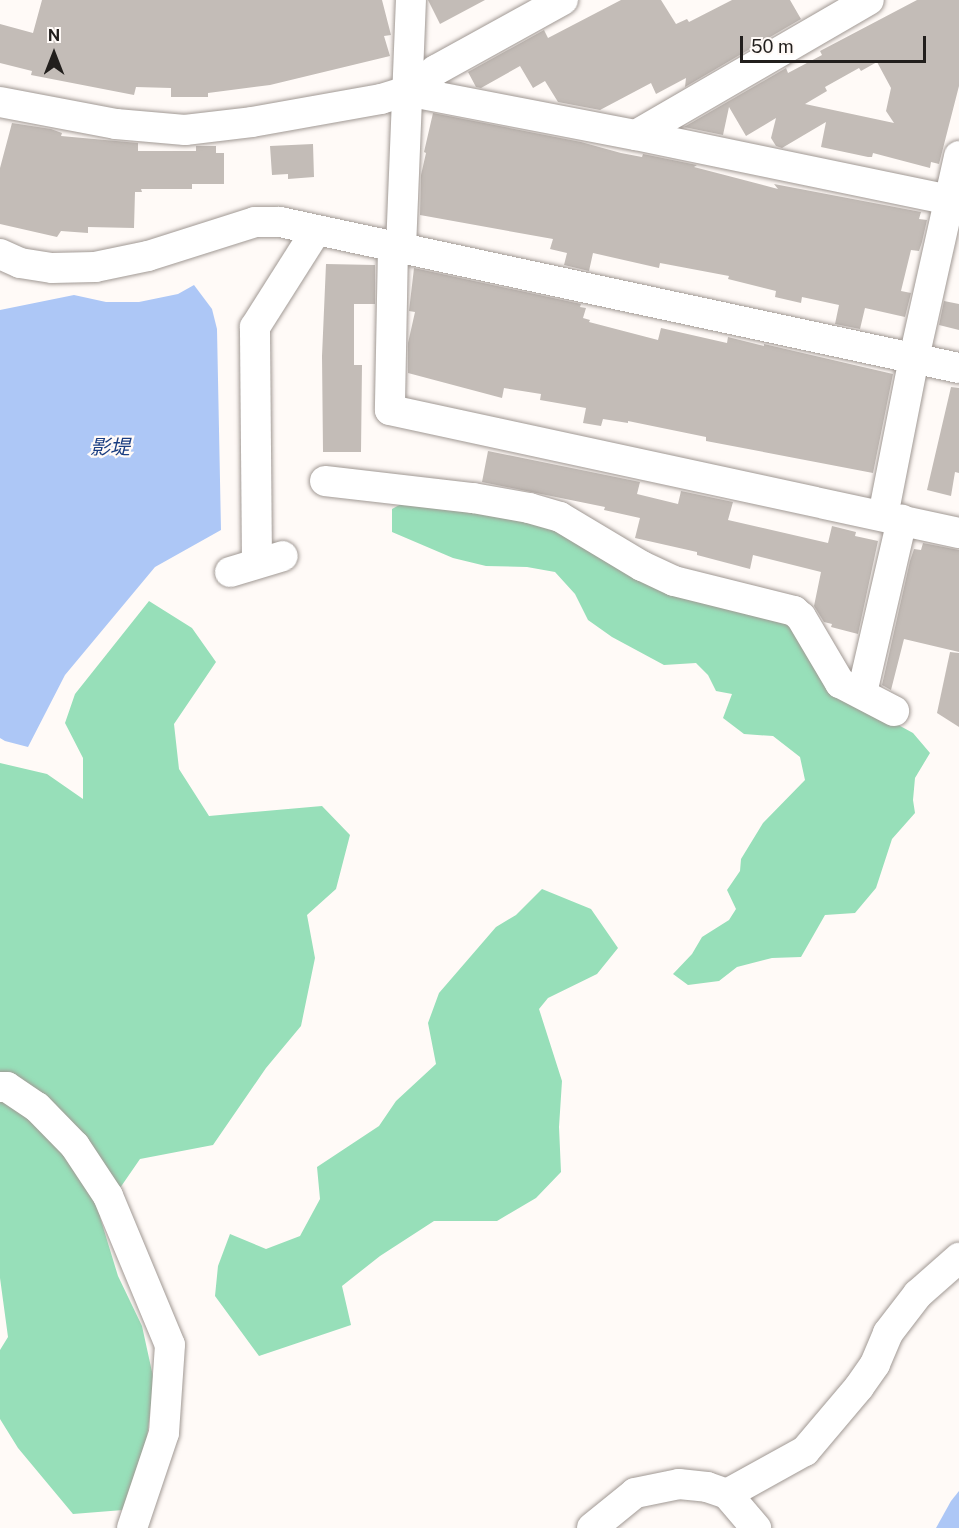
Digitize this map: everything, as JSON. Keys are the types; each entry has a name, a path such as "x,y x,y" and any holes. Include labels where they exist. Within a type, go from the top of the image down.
{"street":[{"path":"411,0 390,410 959,533"},
{"path":"0,102 116,124 185,130 252,122 381,99 407,91 436,70 563,0"},
{"path":"636,135 869,0"},
{"path":"407,91 636,135 949,200"},
{"path":"862,693 892,518 914,358 959,156"},
{"path":"0,254 20,263 52,268 95,267 148,256 255,222 280,222 959,368"},
{"path":"257,564 255,327 316,231"},
{"path":"325,481 473,498 560,517 642,566 674,581 794,611 801,617 840,683 894,711"},
{"path":"0,1087 7,1087 37,1107 75,1146 108,1196 170,1345 164,1433 132,1528"},
{"path":"727,1494 805,1451 859,1387 875,1364 888,1333 918,1294 959,1258"},
{"path":"592,1528 635,1493 653,1487 679,1484 707,1487 727,1494 756,1528"}],"green space":[{"path":"412,498 538,521 783,619 880,715 913,733 930,753 915,778 913,800 915,813 892,839 876,888 855,913 825,915 801,957 772,958 737,967 719,981 688,985 673,974 692,954 702,937 729,920 736,909 727,890 740,871 741,859 763,823 805,780 800,757 773,736 744,734 723,718 732,694 716,691 708,675 696,663 664,665 612,637 588,620 575,594 555,572 527,567 486,566 453,558 392,532 392,509"},
{"path":"149,601 192,628 216,662 174,724 179,769 209,816 322,806 350,835 336,889 307,915 315,958 301,1026 266,1068 213,1145 140,1159 100,1217 118,1276 142,1326 154,1381 145,1454 123,1510 73,1514 18,1448 0,1419 0,1350 8,1337 0,1278 0,763 47,774 83,799 83,758 65,723 75,694"},
{"path":"542,889 591,909 618,948 597,974 548,998 539,1009 562,1081 559,1127 561,1172 536,1198 497,1221 434,1221 380,1256 342,1286 351,1325 259,1356 215,1296 218,1266 230,1234 266,1249 300,1236 320,1199 317,1167 379,1126 396,1101 436,1064 428,1023 439,993 496,927 516,915"}],"water":[{"name":"影堤","path":"194,285 212,309 217,329 221,530 155,567 65,675 28,747 5,741 0,738 0,310 74,295 106,302 139,302 178,294"},
{"path":"959,1491 959,1528 936,1528 951,1501"}],"building":[{"path":"42,0 382,0 391,35 384,36 390,56 270,85 208,93 208,97 171,97 171,88 136,87 134,95 31,75 32,71 0,63 0,24 33,33"},
{"path":"428,0 485,0 440,24"},
{"path":"621,0 661,0 676,24 687,19 689,22 732,0 790,0 801,19 685,87 686,78 656,94 651,83 600,110 558,102 545,81 533,88 520,66 481,88 476,87 468,72 544,30 548,38"},
{"path":"917,0 959,0 959,86 939,164 931,162 930,168 873,153 872,157 868,157 821,147 826,122 782,148 776,146 771,138 776,118 746,136 729,107 723,135 684,127 786,68 788,73 822,55 820,51","holes":["877,62 891,88 886,111 894,123 805,104 827,91 825,87 859,68 861,71"]},
{"path":"433,113 581,142 621,153 642,157 643,154 697,165 694,167 778,189 774,184 921,212 919,219 927,220 922,242 919,251 911,250 901,291 911,293 905,317 865,308 860,329 835,324 839,305 802,297 801,303 775,297 776,291 728,279 729,276 660,263 659,268 593,253 589,271 564,265 567,253 550,249 553,239 420,215 421,175"},
{"path":"12,123 51,129 62,133 61,136 138,143 138,151 196,151 196,146 216,146 216,153 224,153 224,184 192,184 192,189 141,189 142,192 135,192 134,228 88,227 88,233 61,231 57,237 0,224 0,168"},
{"path":"313,144 314,177 288,179 288,174 272,175 270,146"},
{"path":"326,264 375,265 375,304 354,304 354,365 362,365 361,452 323,452 322,356"},
{"path":"414,268 581,304 580,307 586,308 583,318 590,320 589,322 658,340 661,328 727,343 728,337 893,374 873,473 706,441 706,437 628,421 628,423 603,419 601,426 583,423 586,408 540,400 541,394 504,388 502,398 408,373 408,343 415,312 409,311"},
{"path":"944,301 959,304 959,330 939,325"},
{"path":"951,387 959,388 959,473 955,472 951,496 927,490"},
{"path":"488,451 640,482 637,494 678,504 681,491 733,502 728,520 828,543 832,526 856,532 855,536 878,541 858,634 831,627 832,624 824,622 814,606 821,572 753,555 750,569 697,555 697,552 635,538 640,518 604,510 605,507 482,482"},
{"path":"923,543 959,550 959,652 904,639 891,690 882,685 910,561 914,549 921,550"},
{"path":"950,652 959,653 959,727 937,713"}]}
